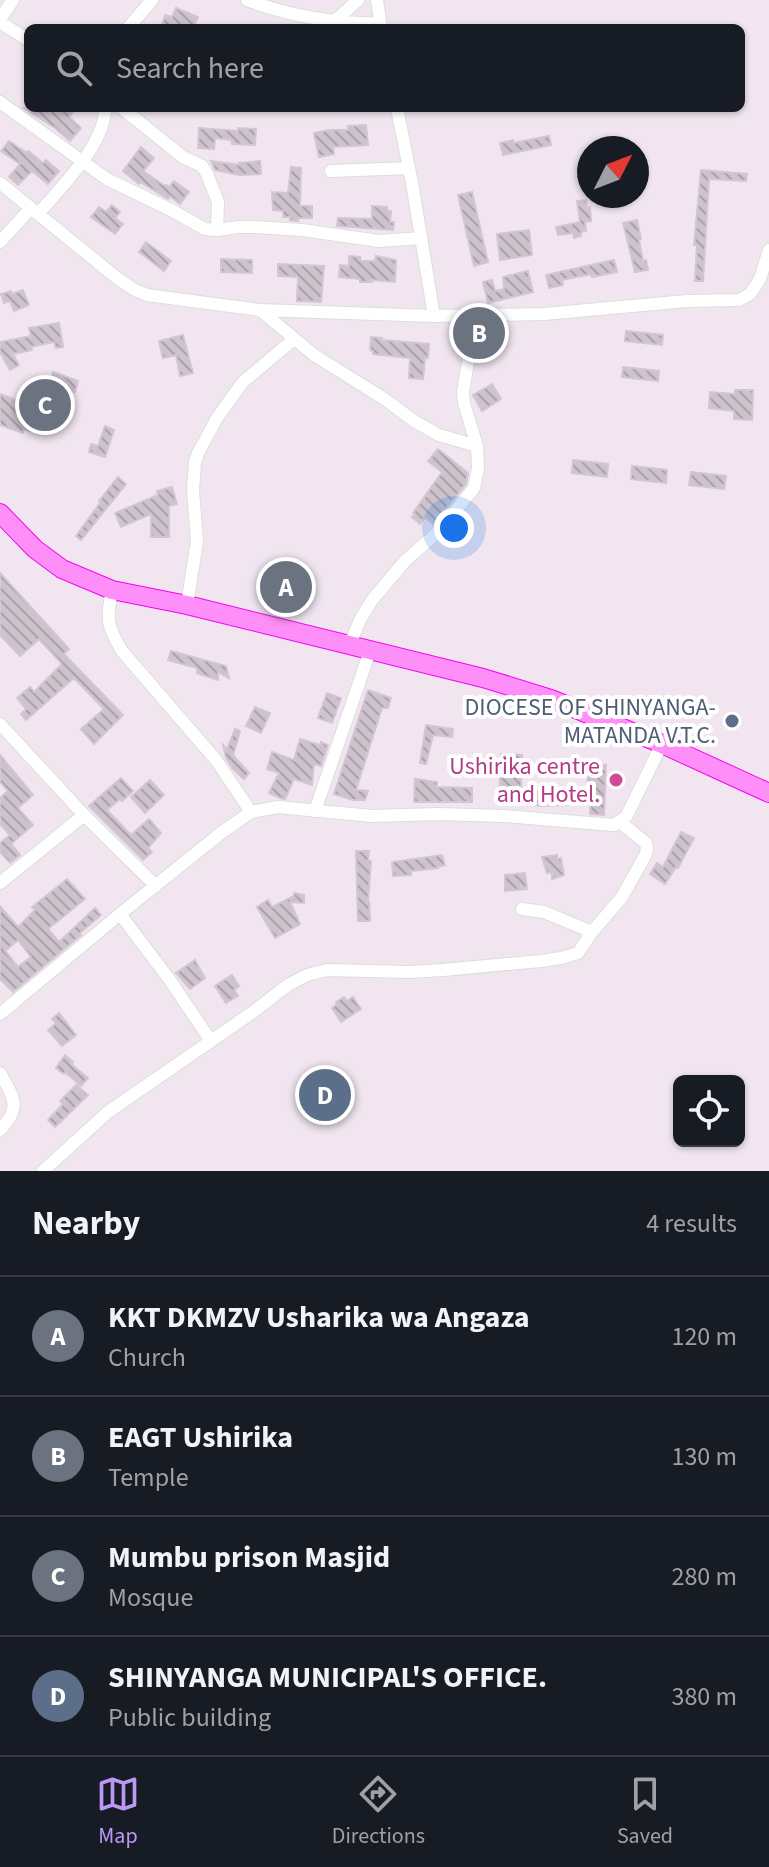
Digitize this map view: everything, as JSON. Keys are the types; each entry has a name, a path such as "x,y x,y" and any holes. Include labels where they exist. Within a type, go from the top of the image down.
{"highway":[{"path":"0,513 35,549 62,569 112,590 187,605 483,678 551,699 662,744 769,793"}],"street":[{"path":"13,0 0,21 24,37"},
{"path":"131,24 152,0"},
{"path":"247,0 296,16 362,24"},
{"path":"335,21 358,0"},
{"path":"377,0 380,24"},
{"path":"0,102 107,179 205,229 255,227 302,230 379,241 421,238"},
{"path":"0,242 82,162 103,126 105,112"},
{"path":"127,112 183,157 202,166 218,202 217,230"},
{"path":"398,112 434,316"},
{"path":"331,171 409,168"},
{"path":"0,183 135,290 147,295 260,310 467,316 544,314 687,301 739,300 750,294 760,279 769,250"},
{"path":"260,310 293,340 414,421 439,435 477,446"},
{"path":"349,646 372,600 405,561 440,530 474,488 478,468 477,446 463,392 471,345 467,316"},
{"path":"187,605 197,541 193,490 198,453 217,418 243,382 293,340"},
{"path":"112,590 107,621 122,651 216,760 251,812"},
{"path":"315,811 370,651"},
{"path":"0,724 84,815 156,886"},
{"path":"0,1014 120,914 251,812 278,807 372,816 505,816 614,825 629,811 662,744"},
{"path":"1,880 84,815"},
{"path":"43,1171 108,1112 288,985 307,975 327,970 420,971 541,961 578,953 622,897 647,848 644,841 620,822"},
{"path":"522,909 544,912 592,932"},
{"path":"120,914 211,1041"},
{"path":"0,1073 11,1094 14,1110 0,1130"}],"building":[{"path":"176,8 198,17 195,24 162,24 165,15 172,17"},
{"path":"30,112 73,112 69,117 81,128 70,141"},
{"path":"366,125 368,145 333,147 334,154 319,157 314,133"},
{"path":"199,128 256,129 255,145 232,144 232,140 215,138 214,149 198,148"},
{"path":"549,136 551,145 503,155 500,143"},
{"path":"9,141 43,163 46,160 59,171 48,184 32,171 18,185 9,177 20,164 1,151"},
{"path":"141,147 154,158 143,171 165,186 169,187 174,181 189,192 180,204 170,196 168,199 139,184 123,171"},
{"path":"211,161 239,165 260,161 261,174 240,175 215,170"},
{"path":"291,167 301,168 300,206 312,206 312,218 290,220 290,217 283,217 283,211 273,210 272,192 288,193"},
{"path":"701,170 747,174 746,181 709,179 703,281 695,281 697,245 694,245"},
{"path":"472,192 488,262 474,266 458,195"},
{"path":"112,205 120,212 115,218 123,224 115,234 91,217 99,207 106,212"},
{"path":"372,206 387,207 387,211 391,211 393,230 337,226 338,218 372,219"},
{"path":"578,208 590,208 591,221 585,222 586,231 581,232 581,236 574,238 573,233 558,235 556,227 580,222"},
{"path":"637,220 643,261 646,260 648,270 635,272 623,223"},
{"path":"529,230 532,255 500,260 497,234"},
{"path":"146,242 171,261 164,271 139,252"},
{"path":"349,256 360,257 360,261 375,261 376,256 396,260 395,282 360,282 360,279 339,277 340,265 349,266"},
{"path":"221,259 252,260 252,273 221,272"},
{"path":"614,260 617,272 562,280 563,285 549,288 546,275"},
{"path":"278,264 324,266 321,302 297,301 298,277 278,276"},
{"path":"528,271 533,292 488,303 483,282 492,280 495,291 504,289 503,277"},
{"path":"23,290 29,305 14,311 10,301 4,303 1,294"},
{"path":"59,323 63,347 56,348 54,342 13,354 19,365 10,370 0,352 0,342 31,336 29,328"},
{"path":"626,331 663,335 662,345 625,341"},
{"path":"183,335 193,373 180,376 176,355 163,358 159,341"},
{"path":"371,337 429,344 423,379 409,378 410,358 373,354 370,350"},
{"path":"623,367 659,371 658,381 622,377"},
{"path":"53,372 78,381 75,392 67,390 52,431 41,427 39,434 24,429 23,433 0,425 0,394 40,409"},
{"path":"492,384 501,399 482,411 473,395"},
{"path":"735,390 753,390 752,420 734,419 734,411 709,408 710,392 735,394"},
{"path":"105,426 114,430 105,457 89,452 91,444 98,446"},
{"path":"438,449 468,473 466,484 433,524 425,517 420,524 412,517 442,472 428,461"},
{"path":"573,460 608,464 607,477 572,473"},
{"path":"632,466 667,470 666,483 631,479"},
{"path":"691,472 726,476 724,489 689,485"},
{"path":"118,477 126,484 81,540 76,536"},
{"path":"172,487 177,504 169,506 169,537 151,537 151,514 121,527 115,513 158,495 157,491"},
{"path":"0,573 69,649 64,654 123,715 94,744 81,729 104,709 74,678 26,720 21,714 26,709 17,698 30,687 34,692 62,664 39,639 20,656 0,635"},
{"path":"171,651 226,666 229,678 218,672 218,680 197,673 197,668 168,660"},
{"path":"368,690 391,698 388,708 382,708 356,790 368,791 365,800 353,800 334,794"},
{"path":"327,693 341,698 332,723 318,718"},
{"path":"255,707 270,713 261,733 246,726"},
{"path":"426,725 453,729 452,737 433,735 426,764 420,763"},
{"path":"235,729 240,731 233,755 249,773 244,779 226,758 223,745 227,749"},
{"path":"300,739 328,745 321,766 314,764 312,785 294,779 285,799 280,798 269,793 279,773 267,769 272,752 294,760"},
{"path":"501,754 522,755 521,788 536,789 536,792 566,792 566,805 540,806 529,804 529,800 499,799"},
{"path":"0,755 33,795 18,808 33,825 11,844 20,855 10,863 0,852 0,843 10,835 0,824 0,798 8,791 0,782"},
{"path":"588,764 606,765 604,815 590,814"},
{"path":"121,778 133,791 107,810 131,835 149,819 161,833 148,848 152,852 143,860 89,806"},
{"path":"415,779 437,782 437,787 472,788 472,802 414,802"},
{"path":"150,780 164,795 145,813 131,797"},
{"path":"681,832 694,838 678,868 665,884 650,874 657,863 663,867"},
{"path":"356,851 369,851 368,861 371,861 370,921 358,921"},
{"path":"442,855 445,865 438,868 393,876 392,862"},
{"path":"557,855 557,859 561,858 564,875 552,879 552,872 547,873 542,857"},
{"path":"525,873 527,889 505,891 505,875"},
{"path":"67,879 85,899 48,929 59,942 95,908 101,915 13,992 0,979 0,906 18,927 35,910 32,907","holes":["18,940 31,957 18,967 5,951"]},
{"path":"294,893 304,895 304,903 290,902 300,924 275,938 257,907 268,900 272,907 294,896"},
{"path":"195,960 205,978 190,989 176,973"},
{"path":"232,975 239,986 234,990 238,996 226,1003 215,986"},
{"path":"344,997 347,1001 353,997 361,1009 341,1022 332,1008"},
{"path":"59,1013 76,1035 62,1046 48,1030 56,1023 52,1019"},
{"path":"65,1055 88,1078 81,1086 56,1068"},
{"path":"76,1085 88,1095 55,1127 48,1120 63,1104 60,1101"}],"place":[{"name":"EAGT Ushirika","path":"479,333"},
{"name":"Mumbu prison Masjid","path":"45,405"},
{"name":"KKT DKMZV Usharika wa Angaza","path":"286,587"},
{"name":"DIOCESE OF SHINYANGA- MATANDA V.T.C.","path":"732,721"},
{"name":"Ushirika centre and Hotel.","path":"616,780"},
{"name":"SHINYANGA MUNICIPAL'S OFFICE.","path":"325,1095"}]}
